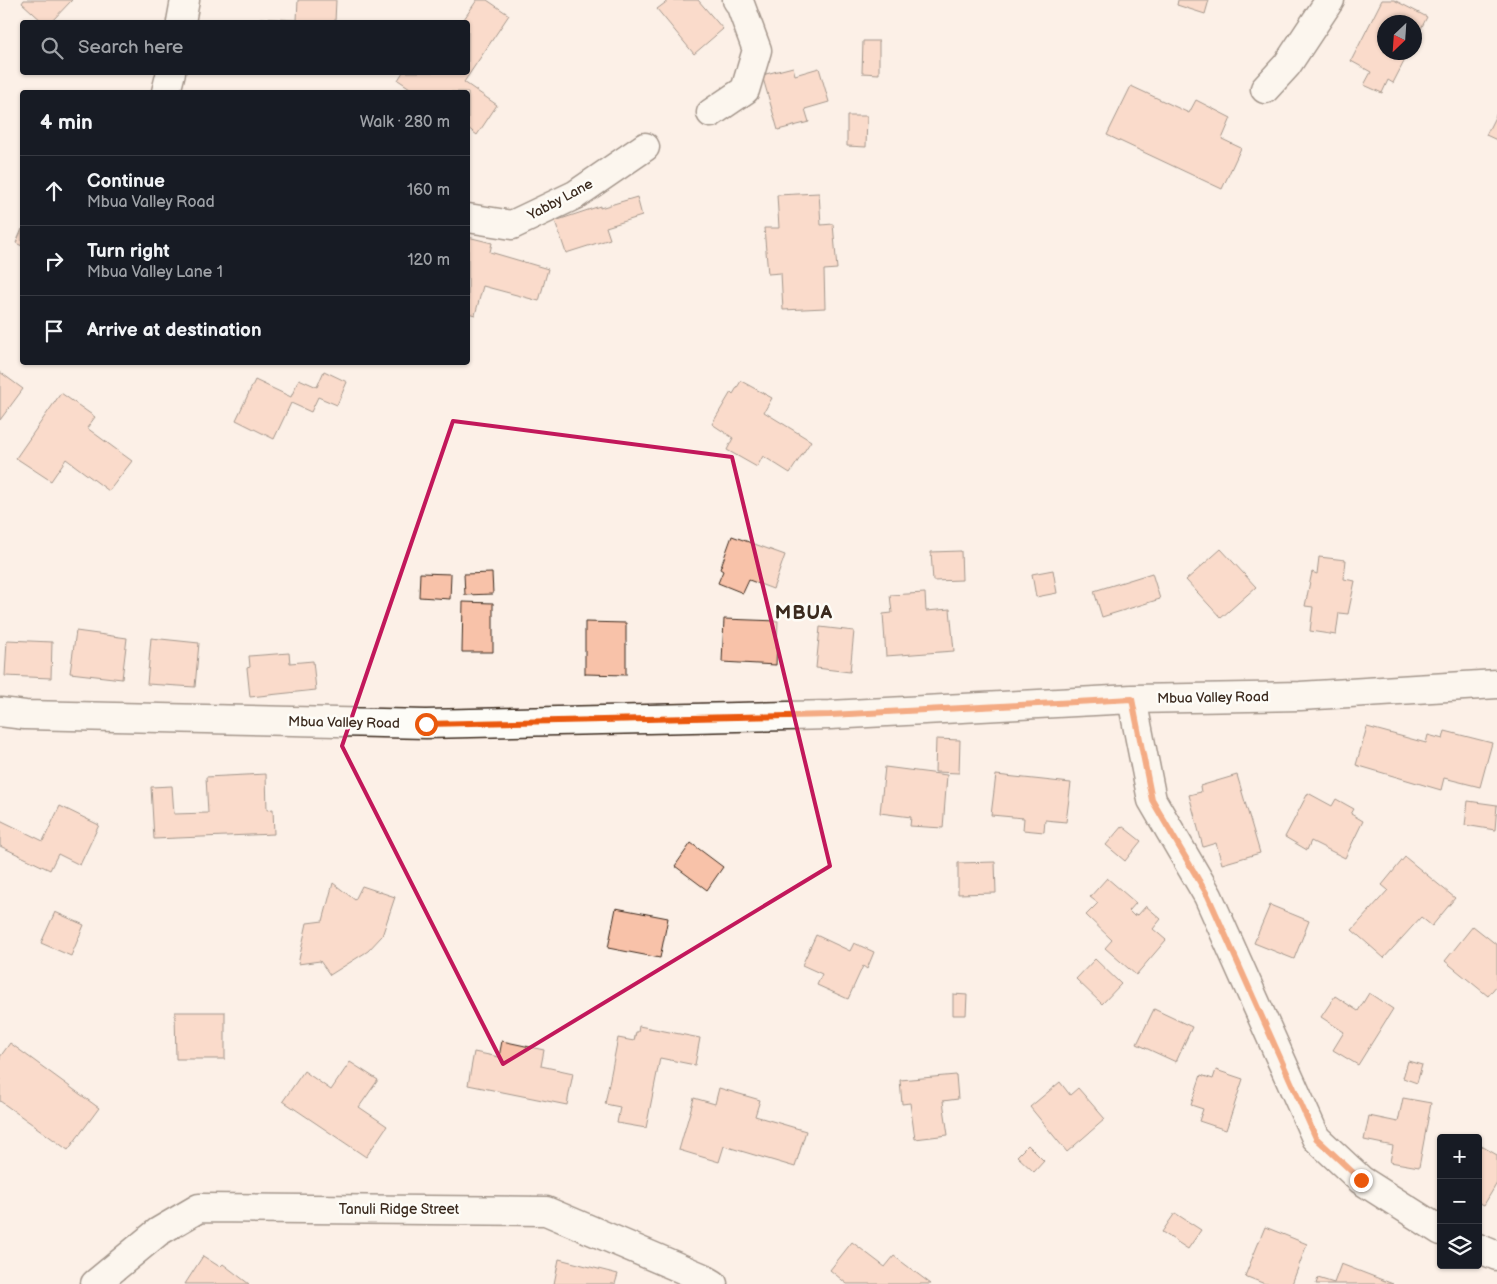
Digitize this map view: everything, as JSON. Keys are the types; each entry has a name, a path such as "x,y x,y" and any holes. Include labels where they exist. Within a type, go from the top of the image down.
{"street":[{"path":"182,20 184,0"},
{"path":"711,113 745,90 758,50 738,0"},
{"path":"1265,89 1286,65 1330,0"},
{"path":"166,90 170,75"},
{"name":"Yabby Lane","path":"470,218 512,225 575,195 645,147"},
{"name":"Mbua Valley Road","path":"0,712 25,715 426,724 830,715 1132,699 1300,696 1497,684"},
{"path":"1132,699 1152,800 1208,896 1316,1138 1361,1180 1437,1228"},
{"name":"Tanuli Ridge Street","path":"95,1284 127,1272 158,1232 199,1208 546,1211 701,1277 713,1284"},
{"path":"1482,1250 1497,1256"}],"highlighted area":[{"path":"453,421 732,457 830,866 503,1064 342,746"}],"building":[{"path":"24,0 72,0 53,20 41,20 22,3"},
{"path":"298,0 336,0 335,20 297,20"},
{"path":"477,0 487,0 509,15 470,73 470,20 463,20"},
{"path":"669,0 698,0 723,29 694,54 657,9"},
{"path":"1178,0 1209,0 1205,14 1177,5"},
{"path":"1382,0 1394,0 1427,17 1422,27 1422,15 1377,15 1377,60 1405,60 1393,83 1388,80 1382,93 1364,85 1371,72 1351,61"},
{"path":"260,18 297,20 260,20"},
{"path":"863,41 879,41 879,74 862,73"},
{"path":"793,67 795,75 819,68 829,102 805,109 809,122 778,130 762,75"},
{"path":"401,75 469,75 464,82 497,105 477,135 470,130 470,90 413,90 398,80"},
{"path":"1131,86 1189,113 1196,100 1231,118 1222,139 1241,148 1222,189 1107,135"},
{"path":"1497,113 1497,140 1486,135"},
{"path":"847,116 867,116 866,147 847,146"},
{"path":"819,193 821,225 833,224 837,269 824,270 825,308 783,310 781,273 768,274 764,228 779,228 777,195"},
{"path":"637,197 642,216 606,227 610,239 566,253 555,221 600,206 600,208"},
{"path":"20,234 20,245 16,243"},
{"path":"470,238 492,243 490,252 548,269 539,301 483,286 475,315 470,314"},
{"path":"324,371 347,382 337,405 318,397 311,412 291,403 274,439 236,420 255,380 291,397 299,379 317,387"},
{"path":"0,372 23,389 0,420"},
{"path":"741,381 772,398 764,412 811,441 790,473 763,456 757,467 727,450 733,438 712,424 731,392 733,394"},
{"path":"61,393 95,417 87,428 132,461 109,491 66,459 51,481 16,458"},
{"path":"732,536 785,555 773,589 749,580 743,593 718,583 723,571 720,569"},
{"path":"1221,549 1256,587 1221,618 1186,580"},
{"path":"961,551 962,580 933,581 931,552"},
{"path":"1319,557 1346,560 1344,579 1355,581 1348,614 1339,613 1336,635 1310,631 1313,607 1305,606 1312,572 1317,574"},
{"path":"1053,570 1057,593 1036,597 1032,574"},
{"path":"420,573 451,574 450,599 419,597"},
{"path":"492,573 493,594 465,595 464,574"},
{"path":"1152,573 1160,599 1102,617 1094,591"},
{"path":"925,593 926,611 950,609 954,651 886,656 883,614 892,613 890,595"},
{"path":"463,602 493,603 493,652 462,652"},
{"path":"724,619 778,621 776,665 722,662"},
{"path":"585,622 626,623 626,675 585,674"},
{"path":"820,627 854,631 850,672 816,668"},
{"path":"76,631 127,638 122,679 70,673"},
{"path":"151,638 199,643 195,687 147,684"},
{"path":"7,640 52,642 51,678 5,676"},
{"path":"289,653 290,663 313,661 316,690 250,697 247,668 250,667 249,656"},
{"path":"1367,727 1426,743 1428,735 1443,739 1445,731 1492,743 1480,787 1444,778 1441,790 1356,765"},
{"path":"936,739 960,740 959,773 935,772"},
{"path":"885,767 947,775 943,828 910,826 911,817 880,813"},
{"path":"266,774 267,810 273,809 274,834 154,839 151,787 172,786 174,814 208,813 206,777"},
{"path":"996,775 1071,783 1066,822 1045,820 1044,832 1023,830 1024,818 991,815"},
{"path":"1237,775 1260,853 1222,864 1216,843 1203,847 1189,795 1201,792 1200,786"},
{"path":"1308,793 1332,806 1336,799 1354,809 1351,814 1363,821 1345,858 1311,841 1307,850 1285,837"},
{"path":"1468,801 1497,805 1495,830 1465,825"},
{"path":"60,806 99,825 80,865 58,854 50,870 0,846 0,820 43,841"},
{"path":"1122,826 1141,841 1125,861 1106,845"},
{"path":"691,843 723,867 707,890 675,866"},
{"path":"1405,857 1455,898 1432,926 1421,917 1384,958 1352,930 1388,890 1382,885"},
{"path":"995,862 996,893 958,894 958,863"},
{"path":"1107,878 1136,903 1129,911 1134,916 1135,914 1138,915 1146,906 1161,919 1153,929 1166,940 1136,975 1105,948 1112,940 1086,915 1098,903 1090,897"},
{"path":"333,883 355,900 362,886 395,897 382,936 368,951 330,975 320,961 298,964 307,923 323,921"},
{"path":"1270,905 1309,921 1294,959 1254,943"},
{"path":"616,908 668,918 660,958 608,948"},
{"path":"55,912 84,925 71,956 41,943"},
{"path":"1473,926 1497,945 1497,985 1488,996 1445,961"},
{"path":"816,935 850,951 854,943 874,952 867,969 863,966 848,999 817,985 822,974 802,965"},
{"path":"1095,959 1121,984 1102,1004 1076,979"},
{"path":"1369,993 1393,1009 1358,1065 1333,1050 1344,1032 1321,1017 1335,996 1358,1011"},
{"path":"953,994 967,995 966,1015 953,1015"},
{"path":"1154,1009 1192,1027 1176,1062 1137,1044"},
{"path":"175,1012 225,1012 225,1059 176,1059"},
{"path":"639,1026 700,1038 695,1065 660,1058 646,1128 617,1123 620,1107 605,1104 618,1038 634,1041"},
{"path":"502,1041 544,1050 541,1066 573,1073 567,1105 468,1085 474,1052 499,1057"},
{"path":"10,1043 99,1108 68,1150 0,1101 0,1057"},
{"path":"1408,1061 1422,1065 1417,1083 1403,1078"},
{"path":"350,1062 378,1080 359,1107 387,1126 366,1157 283,1101 304,1071 331,1090"},
{"path":"1216,1070 1243,1079 1226,1130 1199,1121 1203,1109 1191,1105 1201,1075 1213,1079"},
{"path":"956,1075 958,1099 943,1101 948,1135 915,1139 910,1103 902,1104 900,1080"},
{"path":"1060,1082 1070,1095 1078,1088 1105,1119 1067,1152 1030,1107"},
{"path":"719,1088 760,1100 755,1116 806,1131 795,1167 724,1146 719,1162 679,1150 694,1098 715,1104"},
{"path":"1403,1098 1431,1103 1419,1167 1390,1162 1393,1146 1364,1140 1369,1116 1398,1122"},
{"path":"1028,1145 1044,1161 1034,1172 1017,1156"},
{"path":"1482,1146 1497,1155 1497,1183 1484,1205 1482,1204"},
{"path":"1175,1213 1201,1230 1188,1249 1162,1232"},
{"path":"1265,1227 1307,1244 1292,1284 1265,1284 1245,1276"},
{"path":"852,1242 885,1267 894,1256 931,1284 847,1284 830,1270"},
{"path":"203,1256 220,1267 223,1264 249,1284 185,1284"},
{"path":"559,1259 618,1274 615,1284 554,1284"},
{"path":"1341,1264 1393,1284 1316,1284 1318,1278 1334,1283"}],"district":[{"name":"MBUA","path":"804,612"}],"route":[{"path":"426,724 830,715 1132,699 1152,800 1208,896 1316,1138 1361,1180"}]}
